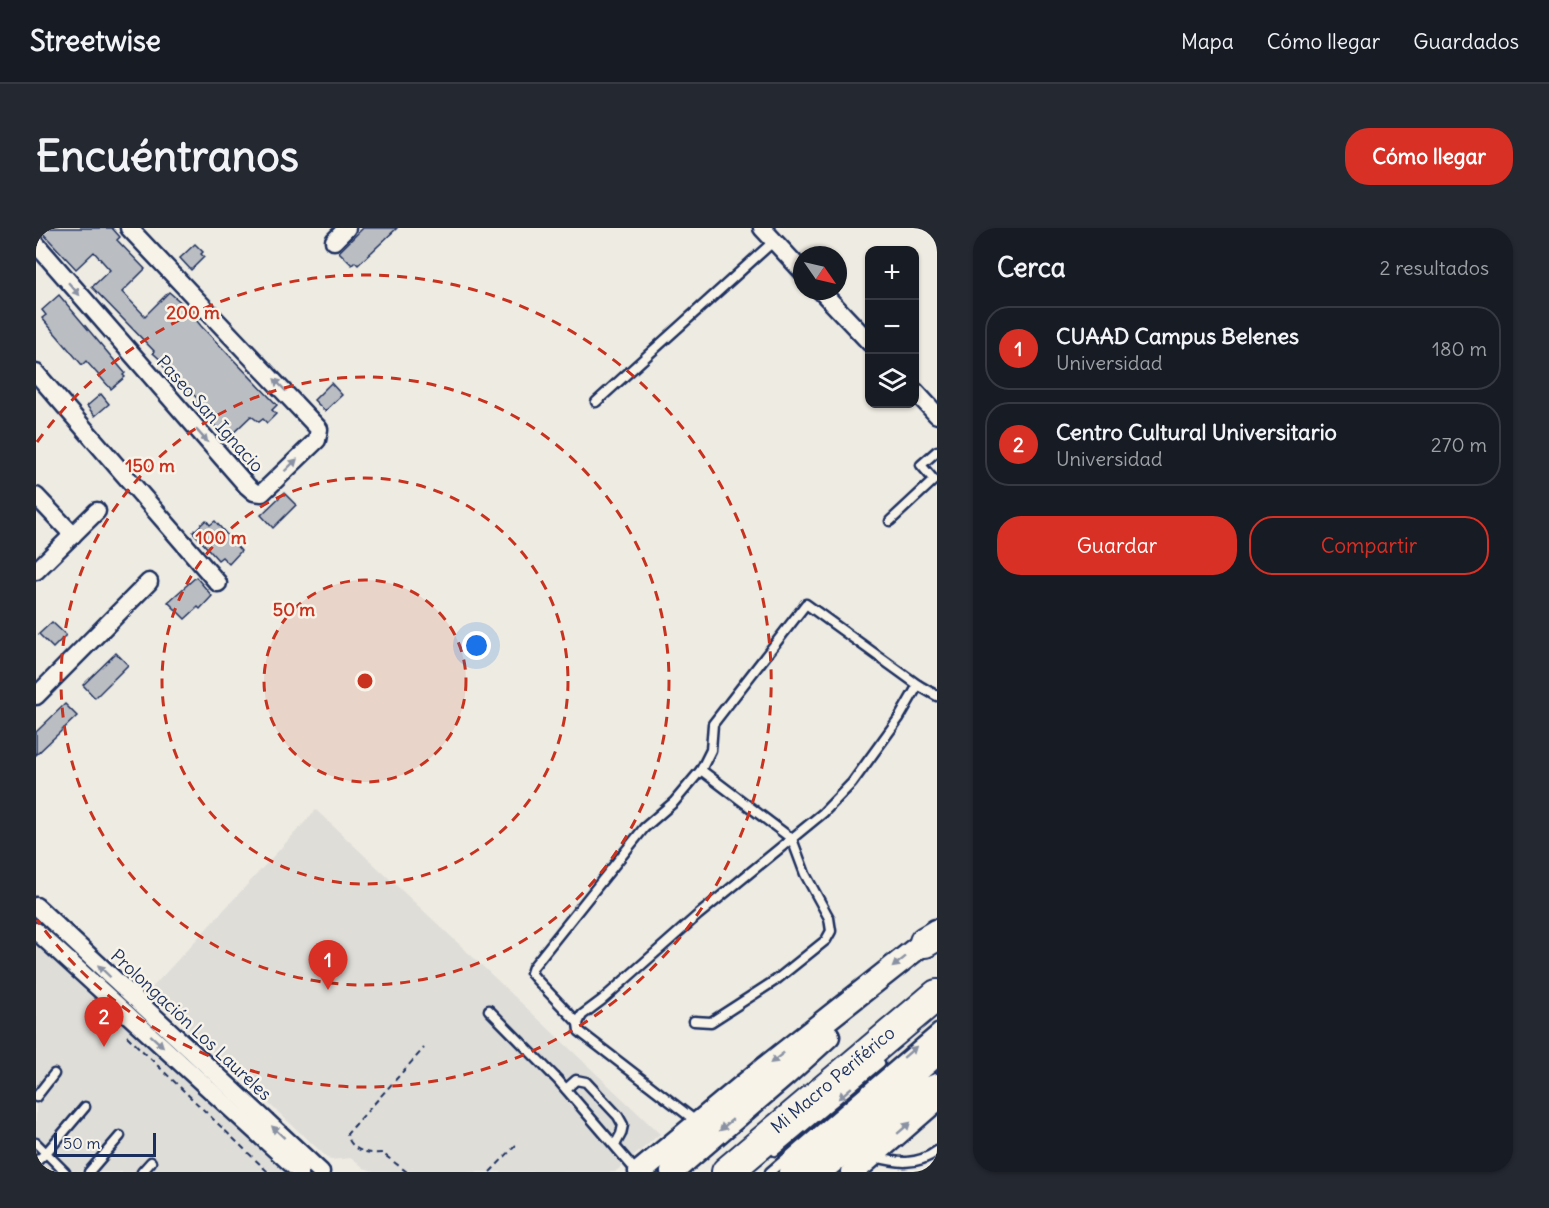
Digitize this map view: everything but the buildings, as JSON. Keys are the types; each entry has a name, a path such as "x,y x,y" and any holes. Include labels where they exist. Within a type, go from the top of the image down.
{"highway":[{"path":"727,1172 937,995"},
{"path":"794,1172 937,1049"}],"main road":[{"path":"638,1172 933,935"},
{"path":"677,1167 785,1075 839,1025 865,1000 873,983"},
{"path":"820,1172 915,1094 937,1085"},
{"path":"862,1167 937,1099"}],"street":[{"name":"Paseo San Ignacio","path":"36,244 247,486 254,492 262,493 317,440 319,429 129,228"},
{"path":"334,241 348,228"},
{"path":"762,228 793,261"},
{"path":"829,300 865,338"},
{"path":"36,373 218,583"},
{"path":"919,395 937,415"},
{"path":"36,496 72,535"},
{"path":"36,571 97,511"},
{"path":"36,696 149,582"},
{"name":"Prolongación Los Laureles","path":"36,906 137,1024 321,1172"},
{"name":"Prolongación Los Laureles","path":"36,931 300,1172"}],"lane":[{"path":"596,402 774,241"},
{"path":"890,521 934,480 921,465 937,451"},
{"path":"578,1023 531,973 533,967 644,828 674,802 701,770 711,750 713,724 806,604 918,685 937,696"},
{"path":"698,1123 579,1031 578,1023 582,1015 698,915 823,813 852,783 898,718 918,685"},
{"path":"694,1022 711,1022 776,980 828,937 831,931 829,918 805,874 792,839 701,770"},
{"path":"489,1010 566,1089 638,1172"},
{"name":"Mi Macro Periférico","path":"770,1172 937,1029"},
{"name":"Mi Macro Periférico","path":"767,1157 883,1060"},
{"path":"36,1097 54,1074"},
{"path":"566,1089 576,1080 586,1082 618,1116 623,1125 615,1144"},
{"path":"36,1162 85,1107"},
{"path":"89,1172 120,1136"},
{"path":"36,1143 65,1172"},
{"path":"862,1167 903,1164 928,1158 937,1151"},
{"path":"142,1172 151,1162"}],"path":[{"path":"137,1024 268,1172"},
{"path":"407,1172 382,1153 369,1154 359,1150 349,1141 347,1134 424,1048"},
{"path":"490,1172 519,1142"}],"shaded area":[{"path":"316,810 660,1134 615,1172 375,1172 364,1168 352,1158 330,1160 148,992"},
{"path":"36,921 307,1172 36,1172"}],"place":[{"name":"CUAAD Campus Belenes","path":"328,990"},
{"name":"Centro Cultural Universitario","path":"104,1047"}]}
